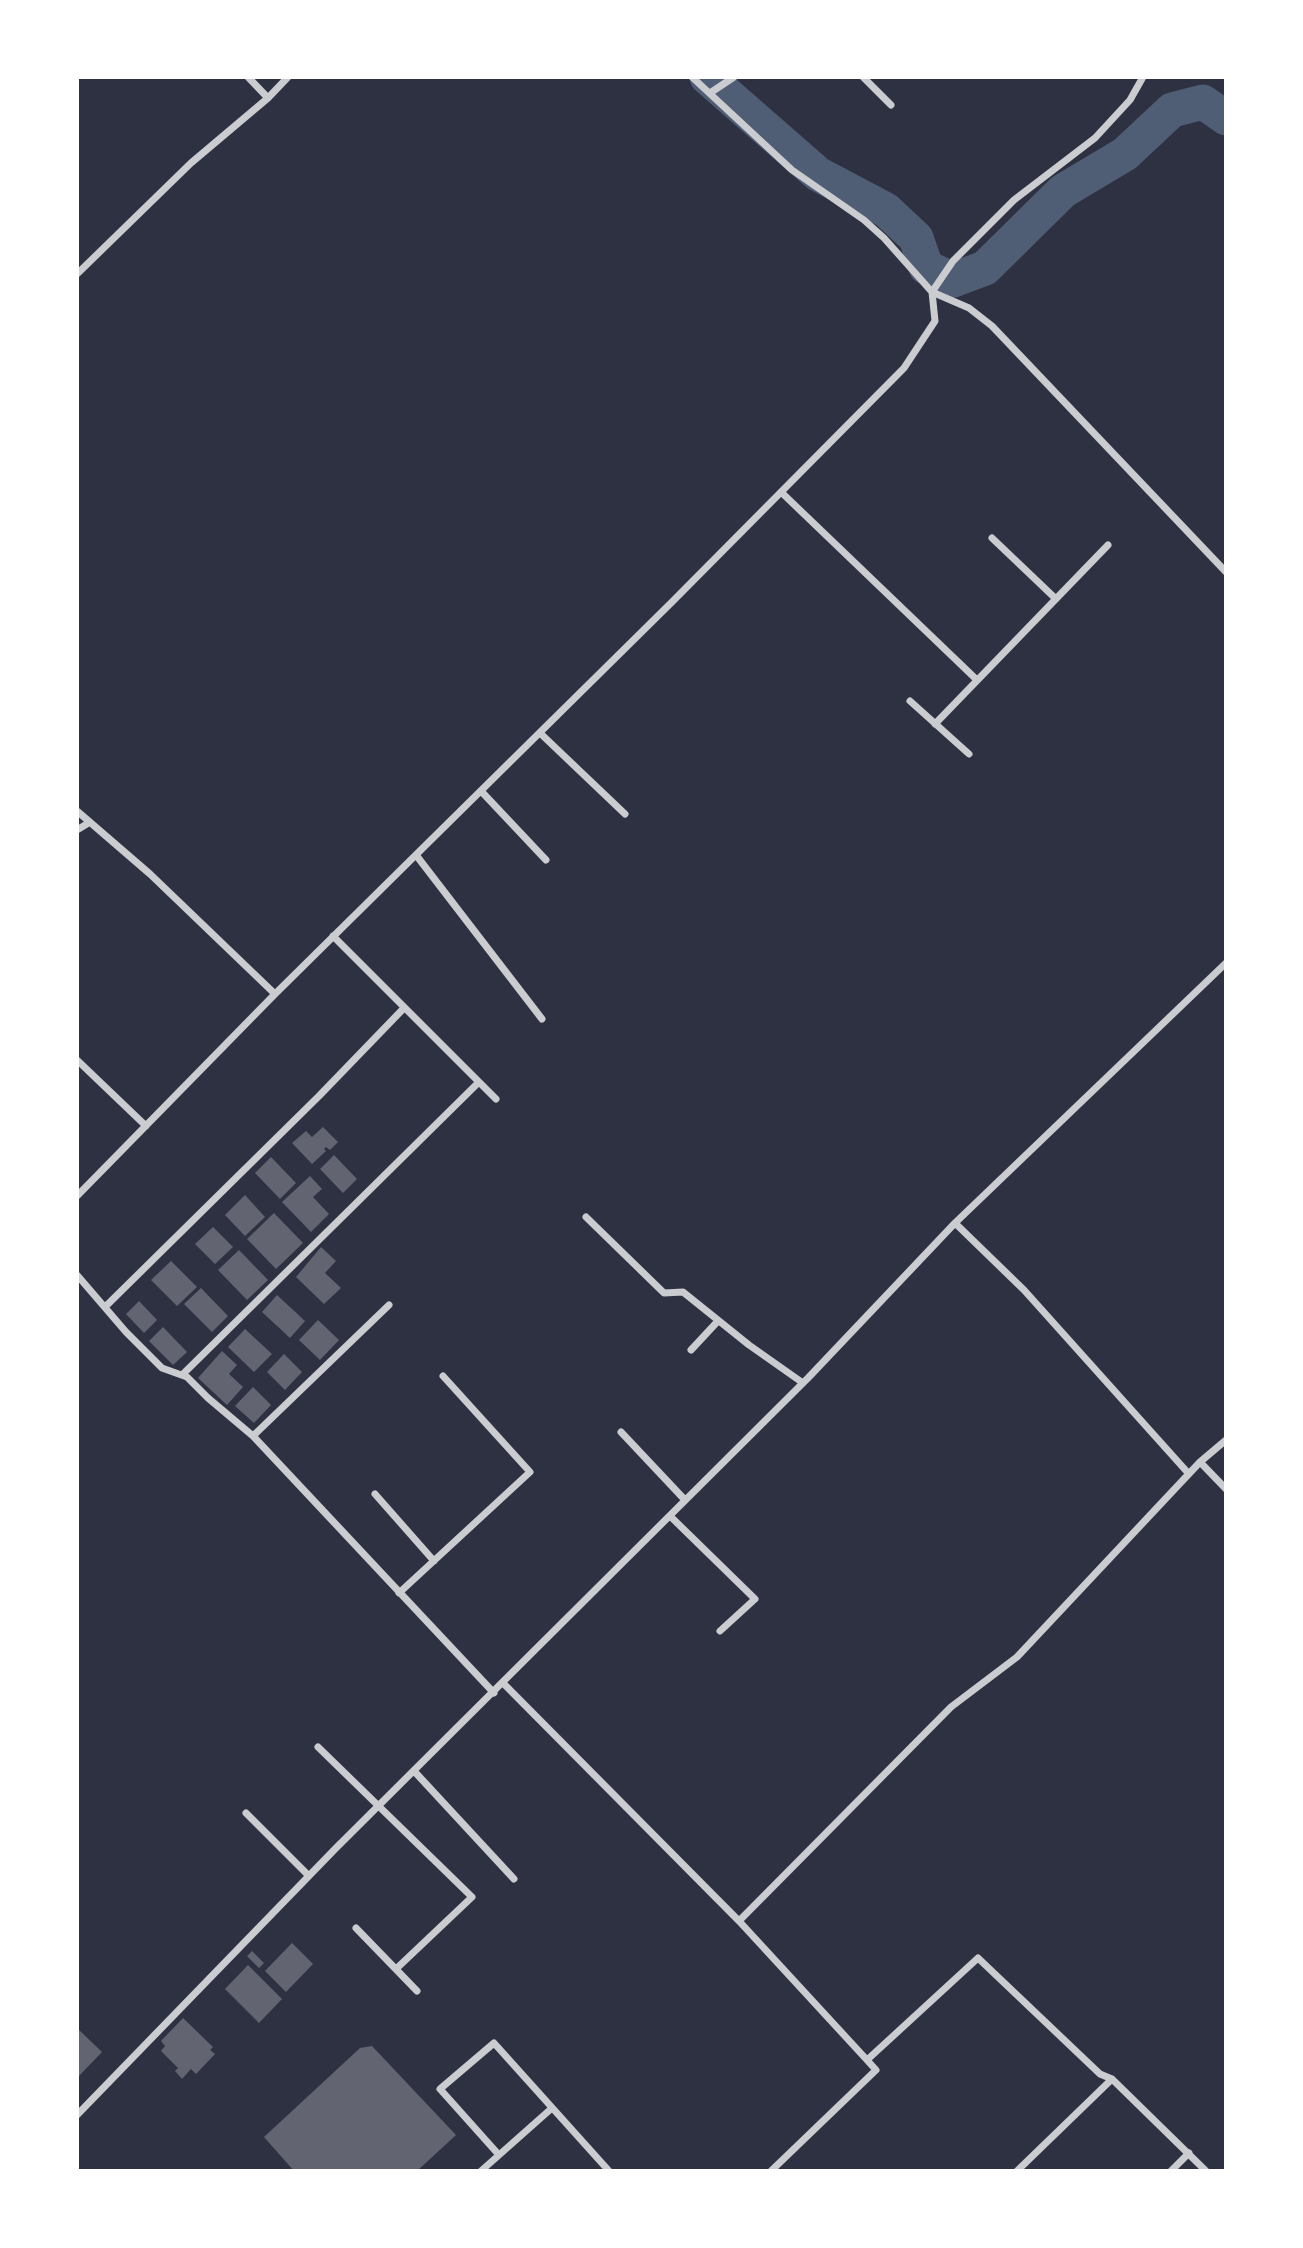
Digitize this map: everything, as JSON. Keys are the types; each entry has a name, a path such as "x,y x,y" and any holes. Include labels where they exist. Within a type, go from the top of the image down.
{"street":[{"path":"248,77 268,98"},
{"path":"77,274 191,163 268,98 288,77"},
{"path":"692,77 792,170 864,220 933,288 969,308 992,326 1226,572"},
{"path":"710,93 734,77"},
{"path":"863,77 891,105"},
{"path":"77,1196 275,994 904,368 935,321 933,288 953,261 1014,200 1095,138 1130,100 1143,77"},
{"path":"780,492 977,680"},
{"path":"992,538 1056,599"},
{"path":"935,724 1108,545"},
{"path":"910,701 969,754"},
{"path":"540,733 625,814"},
{"path":"481,791 546,860"},
{"path":"77,811 150,874 275,994"},
{"path":"77,830 90,822"},
{"path":"416,855 542,1019"},
{"path":"333,936 496,1099"},
{"path":"77,2115 309,1876 803,1383 955,1223 1226,963"},
{"path":"105,1307 319,1096 404,1008"},
{"path":"77,1060 146,1126"},
{"path":"182,1375 479,1082"},
{"path":"586,1217 664,1293 683,1292 803,1383"},
{"path":"955,1223 1024,1290 1189,1474"},
{"path":"77,1275 162,1368 182,1375 253,1436 494,1692"},
{"path":"253,1436 389,1305"},
{"path":"691,1350 718,1321"},
{"path":"399,1593 530,1472 443,1376"},
{"path":"621,1432 685,1500"},
{"path":"739,1921 951,1707 1017,1657 1200,1462 1226,1440"},
{"path":"1200,1462 1226,1489"},
{"path":"375,1494 434,1561"},
{"path":"670,1516 755,1599 720,1631"},
{"path":"503,1683 739,1921 876,2070 771,2171"},
{"path":"318,1747 472,1897 396,1969"},
{"path":"414,1771 514,1880"},
{"path":"246,1813 309,1876"},
{"path":"356,1928 417,1991"},
{"path":"867,2060 978,1958 1100,2074 1112,2079 1206,2171"},
{"path":"499,2155 440,2089 494,2043 609,2171"},
{"path":"1017,2171 1112,2079"},
{"path":"481,2171 552,2108"},
{"path":"1171,2171 1189,2153"}],"building":[{"path":"323,1127 338,1142 330,1150 326,1147 326,1151 312,1164 292,1143 306,1131 312,1137"},
{"path":"334,1155 357,1179 343,1193 320,1169"},
{"path":"271,1157 296,1183 280,1199 255,1173"},
{"path":"310,1176 322,1189 313,1197 329,1214 311,1232 282,1202"},
{"path":"245,1195 265,1217 245,1236 225,1215"},
{"path":"274,1213 303,1243 276,1269 247,1239"},
{"path":"213,1227 233,1247 215,1264 195,1244"},
{"path":"321,1247 336,1261 325,1273 341,1288 324,1304 296,1277"},
{"path":"239,1250 268,1280 247,1300 218,1270"},
{"path":"171,1261 197,1287 177,1306 151,1280"},
{"path":"201,1288 228,1316 212,1332 184,1304"},
{"path":"277,1295 305,1321 290,1338 262,1312"},
{"path":"139,1301 157,1320 144,1333 126,1314"},
{"path":"318,1320 339,1340 320,1360 299,1340"},
{"path":"163,1327 187,1352 173,1365 149,1341"},
{"path":"245,1329 272,1354 254,1372 228,1347"},
{"path":"222,1351 237,1365 229,1374 243,1387 227,1405 198,1378"},
{"path":"284,1354 302,1372 285,1390 267,1372"},
{"path":"253,1387 271,1405 254,1423 235,1406"},
{"path":"292,1943 313,1964 286,1992 265,1971"},
{"path":"252,1951 264,1963 259,1968 247,1956"},
{"path":"248,1965 282,1999 259,2023 225,1989"},
{"path":"183,2018 213,2047 210,2050 215,2054 196,2074 191,2069 182,2079 175,2071 178,2068 161,2051 165,2046 161,2041"},
{"path":"77,2028 102,2052 79,2076 77,2074"},
{"path":"372,2046 456,2135 417,2171 294,2171 264,2137 360,2048"}],"waterway":[{"path":"707,77 818,174 886,210 916,238 926,267 953,280 985,268 1063,191 1125,154 1172,110 1203,102 1226,118"}]}
